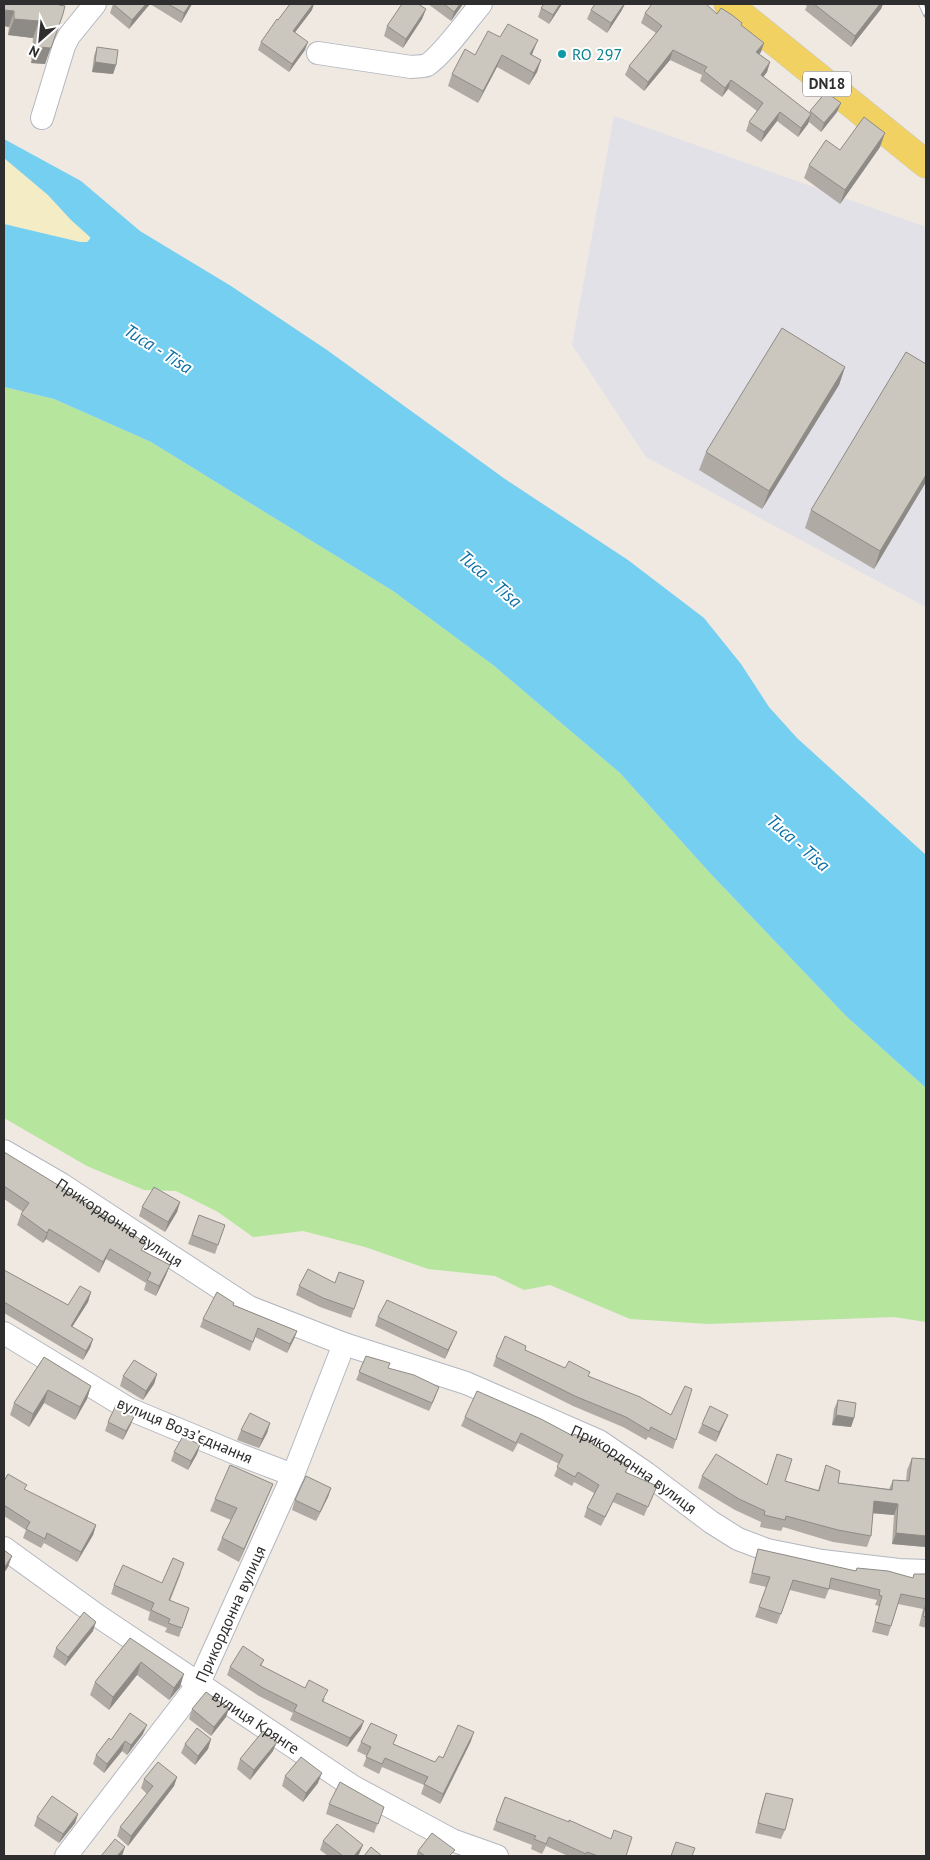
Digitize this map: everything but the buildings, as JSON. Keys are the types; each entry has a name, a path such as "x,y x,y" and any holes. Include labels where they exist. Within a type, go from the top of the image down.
{"main road":[{"name":"DN18","path":"728,4 926,164"}],"street":[{"path":"42,118 64,46 69,36 95,4"},
{"path":"318,52 411,67 424,66 432,61 444,48 481,4"},
{"name":"Прикордонна вулиця","path":"4,1151 61,1184 249,1307 344,1344 466,1383 599,1441 646,1473 711,1522 738,1539 767,1550 822,1561 899,1570 926,1571"},
{"name":"вулиця Воззʼєднання","path":"4,1333 129,1409 293,1475"},
{"name":"Прикордонна вулиця","path":"66,1856 199,1683 293,1475 344,1344"},
{"name":"вулиця Крянге","path":"4,1548 98,1616 352,1786 452,1840 497,1856"}],"shaded area":[{"path":"614,116 926,227 926,607 646,457 572,345"}],"green space":[{"path":"4,387 54,399 151,442 393,591 493,665 620,773 709,872 846,1016 926,1088 926,1322 894,1317 709,1324 630,1319 550,1285 524,1290 495,1276 428,1269 365,1247 303,1231 253,1237 218,1212 176,1191 144,1190 87,1166 4,1118"}],"sand":[{"path":"4,158 48,195 90,237 90,240 80,242 4,224"}],"water":[{"name":"Тиса - Tisa","path":"4,139 81,181 140,231 231,286 327,350 505,479 628,560 704,618 741,664 769,707 797,738 926,855 926,1088 846,1016 709,872 620,773 493,665 393,591 151,442 54,399 4,387 4,224 80,242 87,242 90,237 48,195 4,158"}],"railway":[{"path":"921,4 926,15"}],"place":[{"name":"RO 297","path":"562,54"}]}
